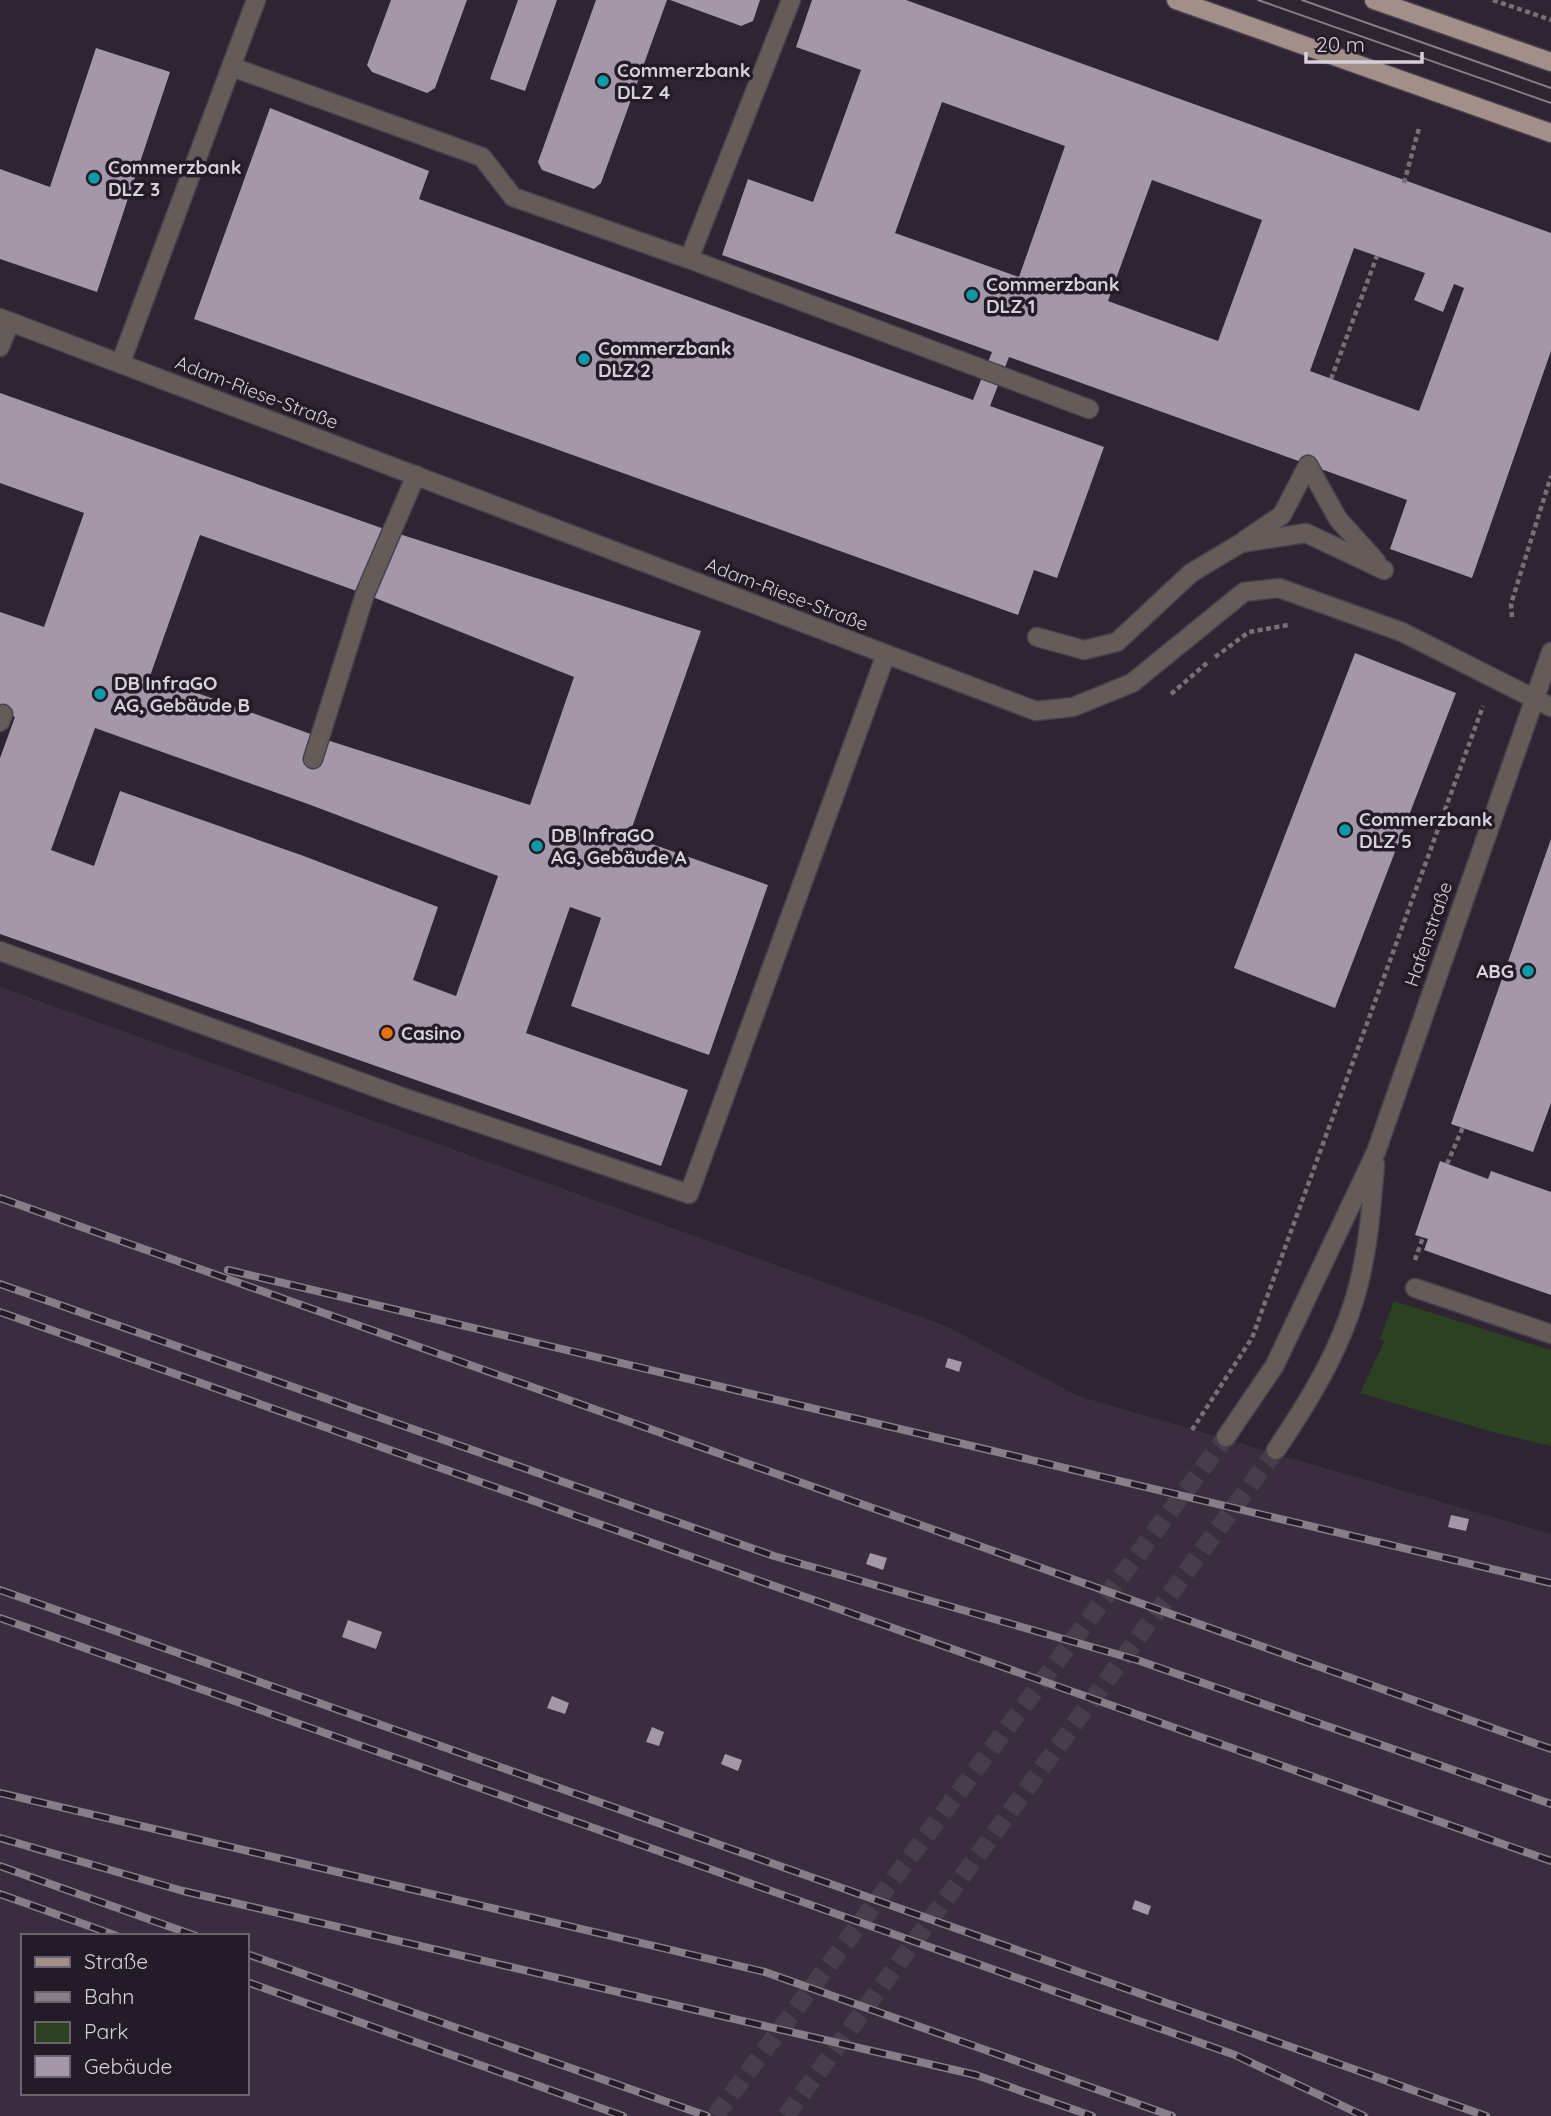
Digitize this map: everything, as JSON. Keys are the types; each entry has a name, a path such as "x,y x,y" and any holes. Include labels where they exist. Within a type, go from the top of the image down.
{"main road":[{"path":"1176,0 1551,133"},
{"path":"1374,0 1551,62"}],"street":[{"path":"121,362 256,0"},
{"path":"689,259 791,0"},
{"path":"232,67 482,157 513,197 689,259 1089,409"},
{"path":"0,347 5,320"},
{"name":"Adam-Riese-Straße","path":"5,320 1036,711 1073,707 1132,683 1244,592 1279,588 1402,632 1551,707"},
{"path":"1038,637 1084,650 1116,642 1192,573 1282,515 1308,465 1338,519 1384,570 1306,533 1241,543"},
{"path":"313,759 365,594 416,475"},
{"name":"Hafenstraße","path":"1226,1437 1275,1365 1376,1152 1551,652"},
{"path":"0,951 402,1097 689,1194 886,654"},
{"name":"Hafenstraße","path":"1276,1450 1328,1364 1351,1312 1369,1236 1376,1152"},
{"path":"1415,1288 1551,1335"}],"path":[{"path":"1493,0 1551,20"},
{"path":"1404,183 1419,128"},
{"path":"1331,379 1377,256"},
{"path":"1512,617 1511,604 1551,475"},
{"path":"1171,694 1249,632 1285,624 1296,627"},
{"path":"1192,1430 1252,1338 1485,701"},
{"path":"1447,1164 1462,1127"}],"shaded area":[{"path":"0,987 946,1326 1078,1396 1551,1534 1551,2116 0,2116"}],"green space":[{"path":"1394,1301 1551,1350 1551,1446 1489,1431 1360,1393 1384,1342 1380,1339"}],"building":[{"path":"391,0 467,0 435,88 427,93 372,72 367,65"},
{"path":"518,0 557,0 525,91 490,79"},
{"name":"Commerzbank DLZ 4","path":"596,0 667,0 601,183 594,189 542,170 538,162"},
{"name":"Commerzbank DLZ 4","path":"670,0 760,0 753,21 741,26"},
{"path":"812,0 906,0 1551,233 1551,351 1472,578 1390,549 1407,500 1009,357 990,406 1104,447 1057,578 1034,570 1018,615 194,319 270,108 429,171 419,199 973,400 992,352 722,255 748,179 813,202 861,70 796,47","holes":["942,102 1065,146 1019,277 895,233","1152,180 1262,220 1218,341 1108,301","1354,248 1425,273 1414,300 1443,312 1454,284 1464,288 1419,411 1310,371"]},
{"name":"Commerzbank DLZ 3","path":"96,48 170,72 97,292 0,259 0,169 50,187"},
{"path":"0,393 390,531 701,631 629,836 768,885 709,1055 571,1006 601,918 570,907 526,1033 688,1090 661,1166 0,934 0,758 15,717 0,712 0,612 44,627 84,513 0,483","holes":["200,535 365,594 574,677 530,805 330,741 150,676","95,728 498,876 456,996 413,980 438,907 301,855 120,791 94,866 51,850"]},
{"name":"Commerzbank DLZ 5","path":"1355,653 1456,693 1335,1008 1234,968"},
{"name":"ABG","path":"1551,839 1551,1103 1533,1152 1451,1124"},
{"path":"1440,1161 1488,1179 1491,1171 1551,1192 1551,1295 1424,1250 1428,1239 1415,1235"},
{"path":"948,1358 962,1362 959,1372 945,1367"},
{"path":"1451,1515 1469,1519 1466,1531 1448,1527"},
{"path":"870,1553 887,1558 883,1570 866,1564"},
{"path":"348,1620 382,1632 376,1649 342,1637"},
{"path":"552,1696 569,1703 565,1714 547,1708"},
{"path":"652,1727 664,1732 659,1746 646,1742"},
{"path":"725,1754 742,1760 738,1771 721,1764"},
{"path":"1135,1900 1151,1906 1148,1915 1132,1909"}],"tunnel":[{"path":"715,2116 1226,1437"},
{"path":"786,2116 1276,1450"}],"tram line":[{"path":"1258,0 1551,103"},
{"path":"1302,0 1551,88"}],"railway":[{"path":"0,1198 1551,1749"},
{"path":"228,1270 1551,1583"},
{"path":"0,1284 774,1556 1137,1660 1551,1804"},
{"path":"0,1312 1551,1861"},
{"path":"0,1590 1486,2116"},
{"path":"0,1618 1235,2055 1364,2116"},
{"path":"0,1793 765,1972 1172,2116"},
{"path":"0,1838 183,1891 976,2075 1092,2116"},
{"path":"0,1866 190,1934"},
{"path":"0,1894 111,1934"},
{"path":"248,1954 707,2116"},
{"path":"248,1982 623,2116"}],"place":[{"name":"Commerzbank DLZ 4","path":"603,81"},
{"name":"Commerzbank DLZ 3","path":"94,178"},
{"name":"Commerzbank DLZ 1","path":"972,295"},
{"name":"Commerzbank DLZ 2","path":"584,359"},
{"name":"DB InfraGO AG, Gebäude B","path":"100,694"},
{"name":"Commerzbank DLZ 5","path":"1345,830"},
{"name":"DB InfraGO AG, Gebäude A","path":"537,846"},
{"name":"ABG","path":"1528,971"},
{"name":"Casino","path":"387,1033"}]}
